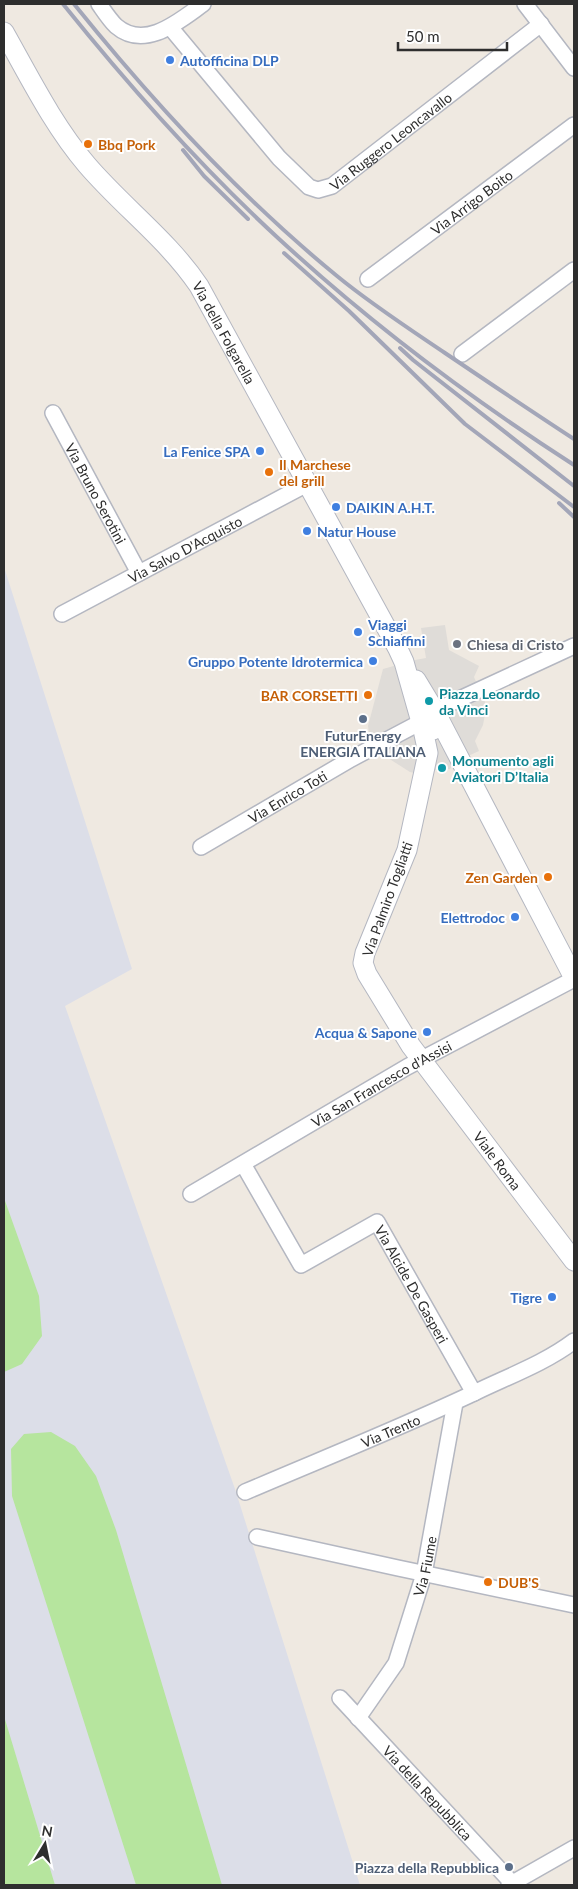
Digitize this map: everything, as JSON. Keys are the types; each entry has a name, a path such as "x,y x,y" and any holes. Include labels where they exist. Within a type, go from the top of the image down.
{"street":[{"path":"99,4 116,25 127,33 138,36 152,34 170,27 203,4"},
{"path":"525,4 574,68"},
{"name":"Via Ruggero Leoncavallo","path":"170,27 272,152 306,184 318,190 332,186 541,24"},
{"name":"Via della Folgarella","path":"4,32 40,97 81,157 102,182 174,253 199,286 404,662 430,720"},
{"name":"Via Arrigo Boito","path":"368,279 574,125"},
{"path":"462,354 574,270"},
{"name":"Via Bruno Serotini","path":"52,413 139,574"},
{"name":"Via Salvo D'Acquisto","path":"62,614 307,484"},
{"path":"428,753 430,720 451,703 574,646"},
{"path":"430,720 452,746 574,978"},
{"name":"Via Enrico Toti","path":"201,846 374,746 430,720"},
{"path":"428,753 437,745 452,746"},
{"name":"Via Palmiro Togliatti","path":"421,1060 366,974 363,963 365,953 407,850 428,753"},
{"name":"Via San Francesco d'Assisi","path":"191,1194 421,1060 574,978"},
{"name":"Viale Roma","path":"421,1060 574,1261"},
{"name":"Via Alcide De Gasperi","path":"243,1164 301,1265 377,1222 474,1393"},
{"name":"Via Trento","path":"245,1492 455,1403 564,1349 574,1341"},
{"name":"Via Fiume","path":"358,1718 396,1663 424,1574 455,1403"},
{"path":"257,1536 424,1574 574,1605"},
{"name":"Via della Repubblica","path":"340,1698 512,1885"},
{"path":"512,1885 574,1848"}],"shaded area":[{"path":"4,567 132,969 65,1006 235,1489 360,1885 4,1885"},
{"name":"Piazza Leonardo da Vinci","path":"445,625 449,650 479,666 474,677 485,702 485,714 483,725 475,741 479,751 453,765 450,769 434,770 430,777 410,772 377,753 370,739 368,726 383,669 426,658 421,628"}],"green space":[{"path":"4,1198 39,1296 42,1336 22,1364 4,1372"},
{"path":"51,1432 75,1446 96,1476 116,1530 222,1885 136,1885 12,1496 11,1449 24,1434"},
{"path":"4,1716 55,1885 4,1885"}],"railway":[{"path":"63,4 166,125 221,183 278,238 348,299 421,358 497,413 574,465"},
{"path":"74,4 135,77 198,147 266,214 301,245 376,306 574,439"},
{"path":"183,150 204,176 248,219"},
{"path":"284,253 349,311 465,424 574,507"},
{"path":"400,348 574,486"},
{"path":"559,503 574,517"}],"place":[{"name":"Autofficina DLP","path":"170,60"},
{"name":"Bbq Pork","path":"88,144"},
{"name":"La Fenice SPA","path":"260,451"},
{"name":"Il Marchese del grill","path":"269,472"},
{"name":"DAIKIN A.H.T.","path":"336,507"},
{"name":"Natur House","path":"307,531"},
{"name":"Viaggi Schiaffini","path":"358,632"},
{"name":"Chiesa di Cristo","path":"457,644"},
{"name":"Gruppo Potente Idrotermica","path":"373,661"},
{"name":"BAR CORSETTI","path":"368,695"},
{"name":"Piazza Leonardo da Vinci","path":"429,701"},
{"name":"FuturEnergy ENERGIA ITALIANA","path":"363,719"},
{"name":"Monumento agli Aviatori D’Italia","path":"442,768"},
{"name":"Zen Garden","path":"548,877"},
{"name":"Elettrodoc","path":"515,917"},
{"name":"Acqua & Sapone","path":"427,1032"},
{"name":"Tigre","path":"552,1297"},
{"name":"DUB'S","path":"488,1582"},
{"name":"Piazza della Repubblica","path":"509,1867"}]}
